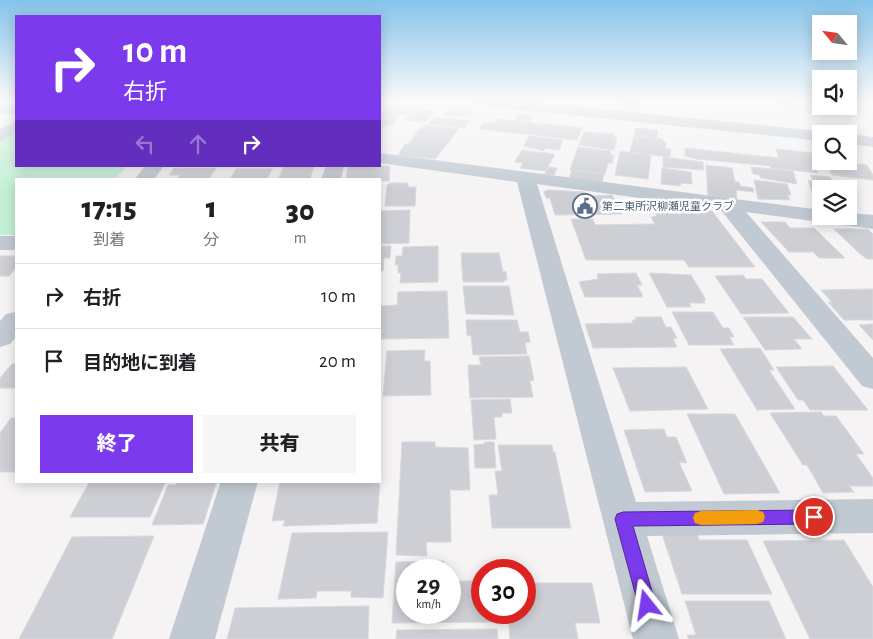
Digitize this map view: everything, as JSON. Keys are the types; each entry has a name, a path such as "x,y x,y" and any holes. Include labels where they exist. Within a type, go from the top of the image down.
{"street":[{"path":"770,131 812,135"},
{"path":"857,140 873,142"},
{"path":"381,158 812,215"},
{"path":"145,178 154,167"},
{"path":"525,177 656,639"},
{"path":"728,205 873,378"},
{"path":"857,220 873,222"},
{"path":"0,243 15,244"},
{"path":"0,338 15,321"},
{"path":"192,639 239,483"},
{"path":"623,519 873,516"}],"green space":[{"path":"15,133 15,167 126,167 116,178 15,178 15,235 0,235 0,143"}],"building":[{"path":"418,131 458,131 435,159 398,155 405,144 408,144 417,134 414,134"},
{"path":"495,131 581,131 577,140"},
{"path":"635,131 658,131 657,138 634,135"},
{"path":"584,132 614,134 613,137 617,137 614,150 579,145"},
{"path":"529,136 563,140 559,150 545,148 544,151 524,146"},
{"path":"634,136 663,139 666,142 666,149 671,149 670,157 630,152"},
{"path":"578,147 611,151 610,155 614,155 612,163 608,163 605,174 570,170"},
{"path":"685,148 779,158 776,149 812,153 812,170 816,170 818,173 696,159 685,156"},
{"path":"522,150 555,155 545,171 520,168 523,163 515,162"},
{"path":"620,151 651,155 648,179 615,175"},
{"path":"663,157 703,162 704,170 663,167"},
{"path":"857,164 867,165 873,175 873,180 832,175 830,170 857,170"},
{"path":"706,165 732,168 735,182 739,182 740,186 753,188 754,192 736,190 737,199 708,196"},
{"path":"390,166 389,181 381,181 381,178 346,178 348,167"},
{"path":"284,167 314,167 310,178 278,178"},
{"path":"548,167 557,168 554,175 545,174"},
{"path":"751,167 793,171 797,184 761,178 759,175 753,174"},
{"path":"174,168 216,168 210,178 178,178 180,175 169,175"},
{"path":"662,168 691,172 692,184 681,183 680,186 661,184"},
{"path":"236,169 272,169 268,178 231,178"},
{"path":"572,170 604,174 602,182 569,178"},
{"path":"810,175 830,177 832,180 812,180"},
{"path":"754,180 787,184 791,195 787,194 790,200 758,199"},
{"path":"808,180 812,181 812,192"},
{"path":"390,183 408,183 408,187 416,187 415,206 385,206 387,185"},
{"name":"第二東所沢柳瀬児童クラブ","path":"547,190 584,192 590,196 612,195 622,214 555,215 550,198 546,198 544,192"},
{"path":"410,210 409,243 381,244 381,211"},
{"path":"654,211 712,211 755,267 689,267 684,260 586,260 571,219 593,219 595,225 655,224 651,217 657,216"},
{"path":"761,222 785,222 790,228 814,228 845,258 819,258 813,252 789,252"},
{"path":"834,229 868,229 873,234 873,259 867,259 859,253"},
{"path":"381,246 391,246 390,258 384,258 383,271 381,271"},
{"path":"438,246 438,282 400,283 401,273 398,273 398,265 395,265 396,256 402,256 403,247"},
{"path":"461,253 499,253 503,272 506,271 507,280 504,280 504,282 463,282"},
{"path":"0,256 15,256 15,269 9,276 0,276"},
{"path":"636,273 642,285 637,285 643,297 585,297 579,282 598,279 597,274"},
{"path":"649,273 691,275 706,300 703,300 705,303 689,303 691,307 667,307"},
{"path":"743,275 746,279 762,279 789,313 741,314 715,276"},
{"path":"463,286 509,286 514,315 466,314"},
{"path":"873,289 873,320 844,320 828,302 832,302 821,290"},
{"path":"447,291 449,338 381,339 381,306 397,305 398,292"},
{"path":"672,312 713,312 723,328 729,328 734,337 729,337 734,345 689,345"},
{"path":"635,317 661,317 666,327 671,327 677,338 673,339 677,347 593,348 585,324 633,323 632,320 636,320"},
{"path":"743,317 793,317 812,339 794,339 802,349 765,350"},
{"path":"466,320 517,320 520,332 528,332 530,342 525,343 527,354 473,355 471,336 467,335"},
{"path":"873,324 873,340 859,325"},
{"path":"760,348 774,370 769,370 795,409 757,410 720,349"},
{"path":"425,350 424,361 430,361 431,395 383,396 387,351"},
{"path":"529,356 534,380 530,381 533,397 470,398 468,365 481,365 479,357"},
{"path":"12,364 15,364 15,388 0,388 0,378"},
{"path":"833,366 868,410 810,410 803,400 798,400 776,367"},
{"path":"686,367 708,409 630,411 613,368"},
{"path":"510,399 512,413 502,413 502,417 494,417 496,439 474,440 471,400"},
{"path":"821,412 824,416 836,416 864,454 856,454 873,478 873,486 849,486 854,492 823,493 807,465 803,465 770,413"},
{"path":"687,414 735,414 780,493 724,494"},
{"path":"11,418 15,418 15,472 0,472 0,433"},
{"path":"664,429 667,437 676,437 687,463 679,462 692,491 645,492 624,430"},
{"path":"402,442 435,442 435,447 468,448 470,490 450,490 451,542 426,542 427,556 396,555"},
{"path":"485,442 494,442 496,468 475,468 474,445 484,444"},
{"path":"498,445 552,445 571,528 492,528 489,495 498,495 495,471 502,471"},
{"path":"89,483 165,483 150,517 70,517"},
{"path":"176,483 216,483 203,524 152,525 168,485 176,485"},
{"path":"280,483 380,483 377,523 283,526 285,520 272,521"},
{"path":"388,532 383,598 351,597 351,591 317,591 316,598 278,599 292,533"},
{"path":"662,534 697,534 699,540 747,540 772,594 682,594"},
{"path":"154,536 112,639 19,639 72,537"},
{"path":"844,540 873,587 873,639 810,639 763,541"},
{"path":"396,562 396,623 392,623"},
{"path":"461,581 471,581 471,622 461,622"},
{"path":"536,583 592,583 600,623 575,623 578,639 510,639 509,624 536,624"},
{"path":"685,601 769,601 786,639 689,639 687,635 696,635"},
{"path":"369,606 368,639 227,639 235,608"},
{"path":"497,629 498,639 396,639 397,630"}],"slow traffic":[{"path":"701,518 757,517"}],"place":[{"name":"第二東所沢柳瀬児童クラブ","path":"585,206"}],"route":[{"path":"647,605 623,519 814,517"}]}
